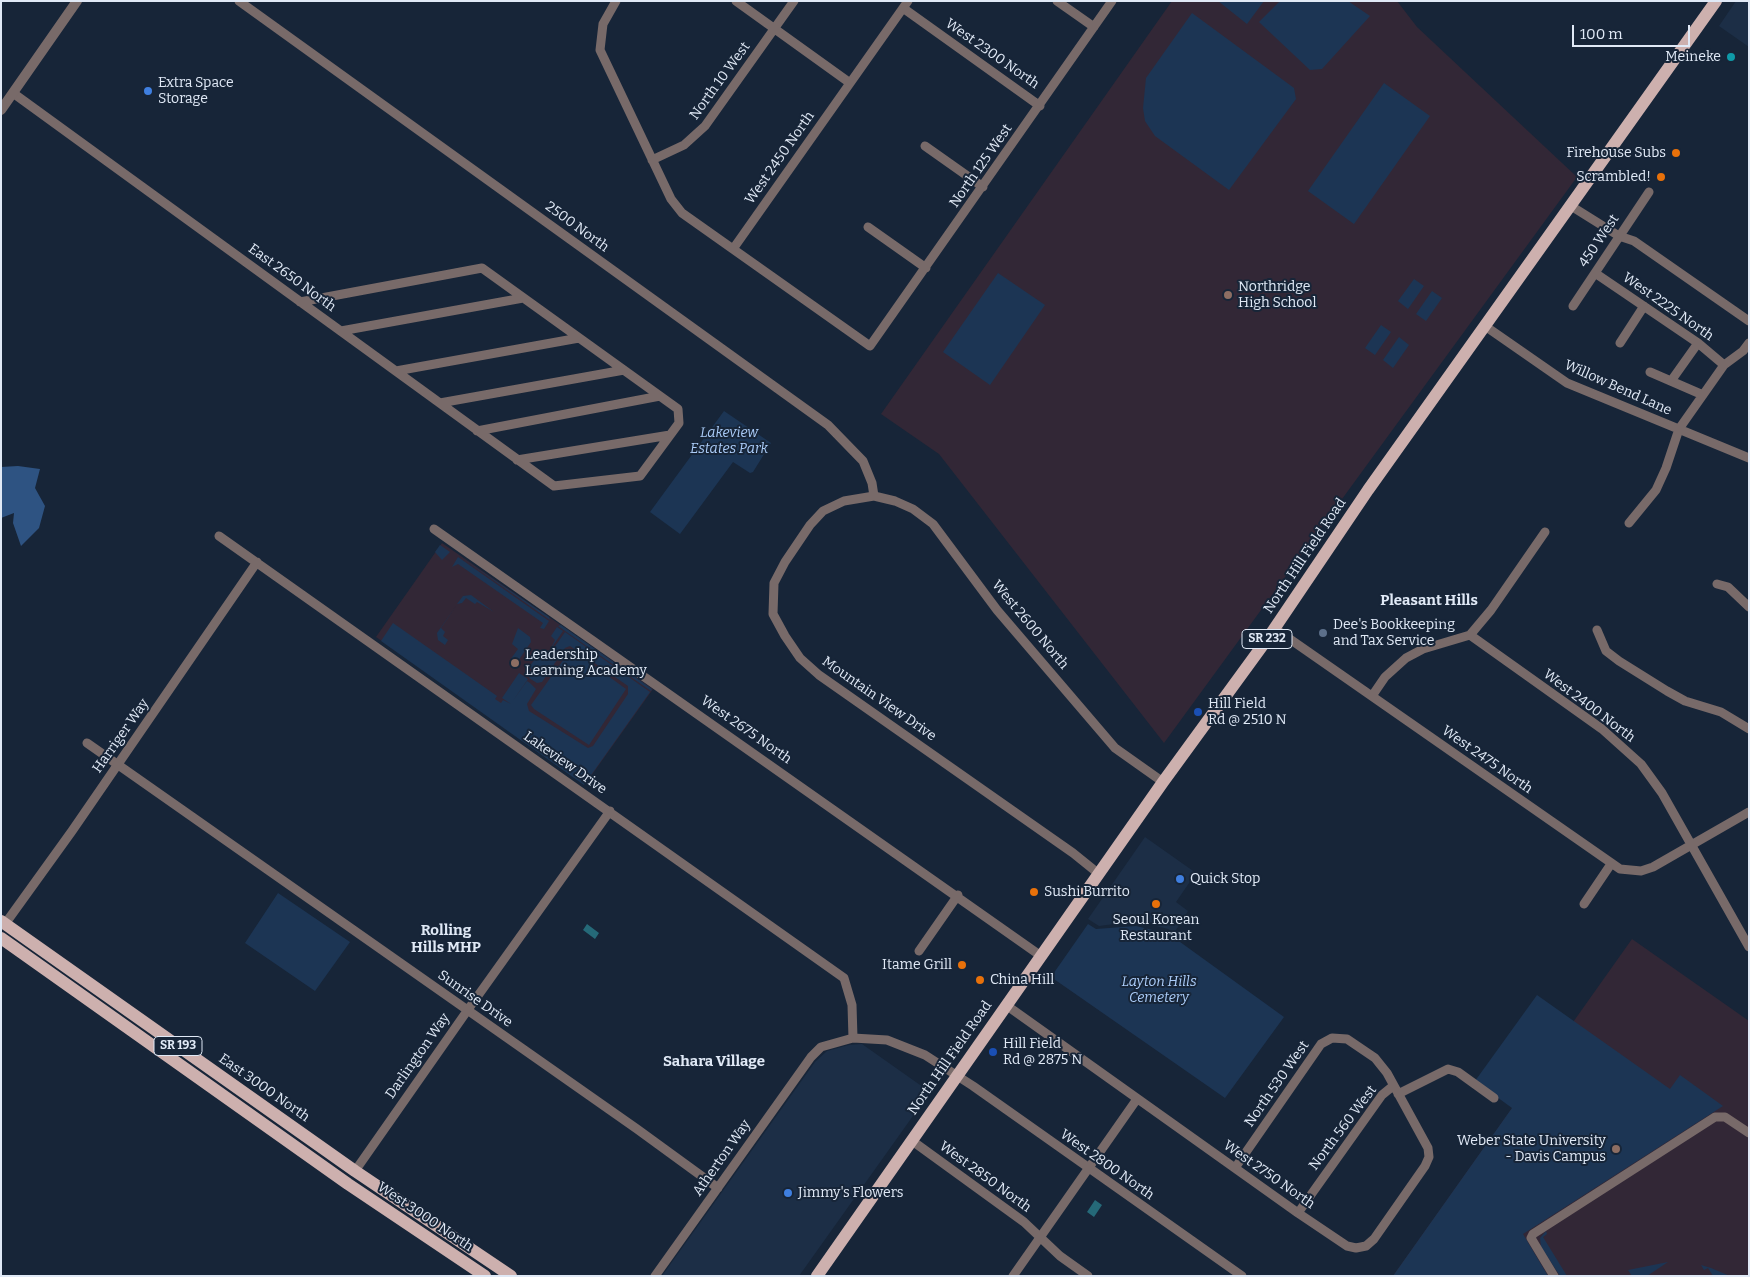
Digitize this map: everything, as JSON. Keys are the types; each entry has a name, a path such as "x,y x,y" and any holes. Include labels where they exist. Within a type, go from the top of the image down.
{"main road":[{"name":"North Hill Field Road","path":"816,1276 1163,782 1274,628 1368,490 1716,1"},
{"name":"East 3000 North","path":"3,922 355,1171 511,1276"},
{"name":"SR 193","path":"1,938 284,1138"},
{"path":"284,1138 297,1140 347,1174 355,1171"},
{"name":"West 3000 North","path":"284,1138 348,1184 485,1276"}],"street":[{"path":"1,110 77,1"},
{"name":"2500 North","path":"239,1 828,424 864,461 872,483 874,496"},
{"path":"616,1 603,24 600,50 671,199 682,213 733,249"},
{"path":"736,1 850,83"},
{"name":"North 10 West","path":"652,160 684,145 705,126 794,1"},
{"path":"1057,1 1094,27"},
{"name":"North 125 West","path":"733,249 870,346 1112,1"},
{"name":"West 2450 North","path":"733,249 905,5"},
{"name":"West 2300 North","path":"905,5 1040,106"},
{"name":"East 2650 North","path":"13,93 554,486 640,476 670,435"},
{"path":"925,146 983,187"},
{"name":"450 West","path":"1573,306 1649,192"},
{"path":"1571,206 1619,236 1634,241 1749,321"},
{"path":"868,227 926,268"},
{"path":"300,302 482,268 678,409 679,423 670,435 517,460"},
{"name":"West 2225 North","path":"1595,273 1698,343 1724,365"},
{"path":"342,331 523,298"},
{"path":"1620,343 1644,306"},
{"name":"Willow Bend Lane","path":"1486,326 1567,383 1749,458"},
{"path":"396,371 580,338"},
{"path":"1671,381 1698,343"},
{"path":"1629,523 1656,490 1666,468 1679,429 1724,365 1749,343"},
{"path":"440,403 624,370"},
{"path":"1650,372 1703,394"},
{"path":"477,430 660,396"},
{"name":"West 2600 North","path":"874,496 895,501 913,509 933,524 998,610 1115,748 1163,782"},
{"name":"Mountain View Drive","path":"874,496 844,501 823,511 810,525 784,562 774,583 773,614 784,636 800,658 819,674 1073,853 1099,874"},
{"name":"West 2675 North","path":"434,529 958,895 1041,956"},
{"path":"1372,696 1385,677 1406,658 1423,649 1470,635 1491,610 1545,532"},
{"name":"Lakeview Drive","path":"219,536 844,978 852,1005 853,1038"},
{"name":"Harriger Way","path":"3,922 118,765 257,562"},
{"path":"1716,584 1728,587 1749,607"},
{"name":"West 2475 North","path":"1274,628 1611,864 1630,871 1641,871 1653,867 1749,812"},
{"path":"1597,630 1606,650 1619,661 1667,692 1721,712 1749,729"},
{"name":"West 2400 North","path":"1470,635 1620,743 1641,764 1662,794 1749,947"},
{"name":"Sunrise Drive","path":"87,743 638,1129 718,1188"},
{"name":"Darlington Way","path":"355,1171 610,811"},
{"path":"1584,904 1611,864"},
{"path":"919,951 958,895"},
{"name":"West 2750 North","path":"1006,1005 1298,1212 1347,1246 1356,1248 1366,1246 1374,1239 1425,1166 1428,1157 1428,1148 1396,1090"},
{"name":"West 2800 North","path":"811,1057 821,1047 853,1038 887,1040 925,1055 1242,1276"},
{"name":"North 530 West","path":"1235,1168 1321,1044 1332,1038 1347,1039 1374,1058 1387,1073 1396,1090"},
{"name":"Atherton Way","path":"655,1276 811,1057"},
{"name":"North 560 West","path":"1298,1212 1382,1095 1448,1069 1458,1072 1494,1098"},
{"path":"1013,1276 1137,1099"},
{"path":"1554,1276 1531,1238 1533,1234 1715,1118 1725,1116 1749,1133"},
{"name":"West 2850 North","path":"911,1140 1024,1222 1039,1238 1088,1276"}],"shaded area":[{"name":"Northridge High School","path":"1172,1 1397,1 1417,27 1577,177 1164,743 939,454 881,414"},
{"path":"1736,1 1749,1 1749,47 1719,26"},
{"path":"18,466 40,469 35,488 45,506 39,528 21,546 13,523 14,513 1,518 1,467"},
{"name":"Leadership Learning Academy","path":"442,543 653,689 586,783 376,637"},
{"path":"1145,837 1196,873 1176,902 1188,911 1174,933 1168,929 1137,921 1099,926 1088,919"},
{"path":"587,924 599,933 595,939 583,930"},
{"name":"Weber State University - Davis Campus","path":"1632,939 1749,1021 1749,1276 1393,1276"},
{"path":"862,1044 930,1092 799,1276 662,1276 815,1062 827,1051 849,1045"},
{"path":"1095,1200 1102,1205 1094,1217 1087,1212"}],"green space":[{"path":"1218,1 1264,1 1247,24"},
{"path":"1280,1 1348,1 1370,16 1322,69 1310,70 1259,22"},
{"path":"1192,13 1294,88 1296,99 1229,190 1155,136 1145,121 1143,108 1146,78"},
{"path":"1384,83 1430,116 1354,224 1308,191"},
{"path":"998,273 1045,305 990,385 943,352"},
{"path":"1414,279 1424,286 1408,309 1398,301"},
{"path":"1432,291 1442,298 1426,321 1416,314"},
{"path":"1381,325 1391,332 1375,355 1365,348"},
{"path":"1399,337 1409,345 1393,368 1383,360"},
{"name":"Lakeview Estates Park","path":"724,411 771,443 753,472 750,473 733,462 680,534 650,512"},
{"path":"440,545 450,552 442,560 435,552"},
{"path":"459,556 549,617 550,620"},
{"path":"458,557 549,621 544,629 540,628 543,623 458,564 452,567"},
{"path":"471,595 494,612 466,598 462,603 457,604 463,596"},
{"path":"456,606 441,628 445,632 443,636 448,640 445,645 438,640 437,633"},
{"path":"393,623 497,696 495,699 501,703 503,700 511,704 502,698 519,673 528,679 512,702 527,681 536,689 527,704 529,711 588,748 593,746 628,694 628,686 570,646 565,648 542,682 537,683 529,678 534,671 529,667 539,654 549,655 565,632 650,692 584,785 381,641"},
{"path":"561,625 652,689 651,691 558,626"},
{"path":"557,627 563,631 550,650 555,640 551,636"},
{"path":"518,628 530,637 531,642 516,664 510,660 518,649 512,644"},
{"path":"571,649 626,689 589,745 534,709 531,705"},
{"path":"278,893 350,942 315,991 245,943"},
{"name":"Layton Hills Cemetery","path":"1088,924 1096,929 1136,926 1169,934 1284,1017 1225,1098 1051,977"},
{"path":"1537,995 1670,1089 1680,1075 1723,1106 1523,1234 1548,1276 1393,1276 1512,1108 1475,1081"},
{"path":"1546,1231 1547,1234 1543,1237 1567,1276 1560,1276 1541,1247 1540,1238"},
{"path":"1668,1262 1647,1276 1632,1276 1628,1270"},
{"path":"1701,1265 1730,1276 1713,1276 1708,1268 1704,1270"}],"place":[{"name":"Meineke","path":"1731,57"},
{"name":"Extra Space Storage","path":"148,91"},
{"name":"Firehouse Subs","path":"1676,153"},
{"name":"Scrambled!","path":"1661,177"},
{"name":"Northridge High School","path":"1228,295"},
{"name":"Dee's Bookkeeping and Tax Service","path":"1323,633"},
{"name":"Leadership Learning Academy","path":"515,663"},
{"name":"Hill Field Rd @ 2510 N","path":"1198,712"},
{"name":"Quick Stop","path":"1180,879"},
{"name":"Sushi Burrito","path":"1034,892"},
{"name":"Seoul Korean Restaurant","path":"1156,904"},
{"name":"Itame Grill","path":"962,965"},
{"name":"China Hill","path":"980,980"},
{"name":"Hill Field Rd @ 2875 N","path":"993,1052"},
{"name":"Weber State University - Davis Campus","path":"1616,1149"},
{"name":"Jimmy's Flowers","path":"788,1193"}],"district":[{"name":"Pleasant Hills","path":"1429,601"},
{"name":"Rolling Hills MHP","path":"446,940"},
{"name":"Sahara Village","path":"714,1062"}]}
